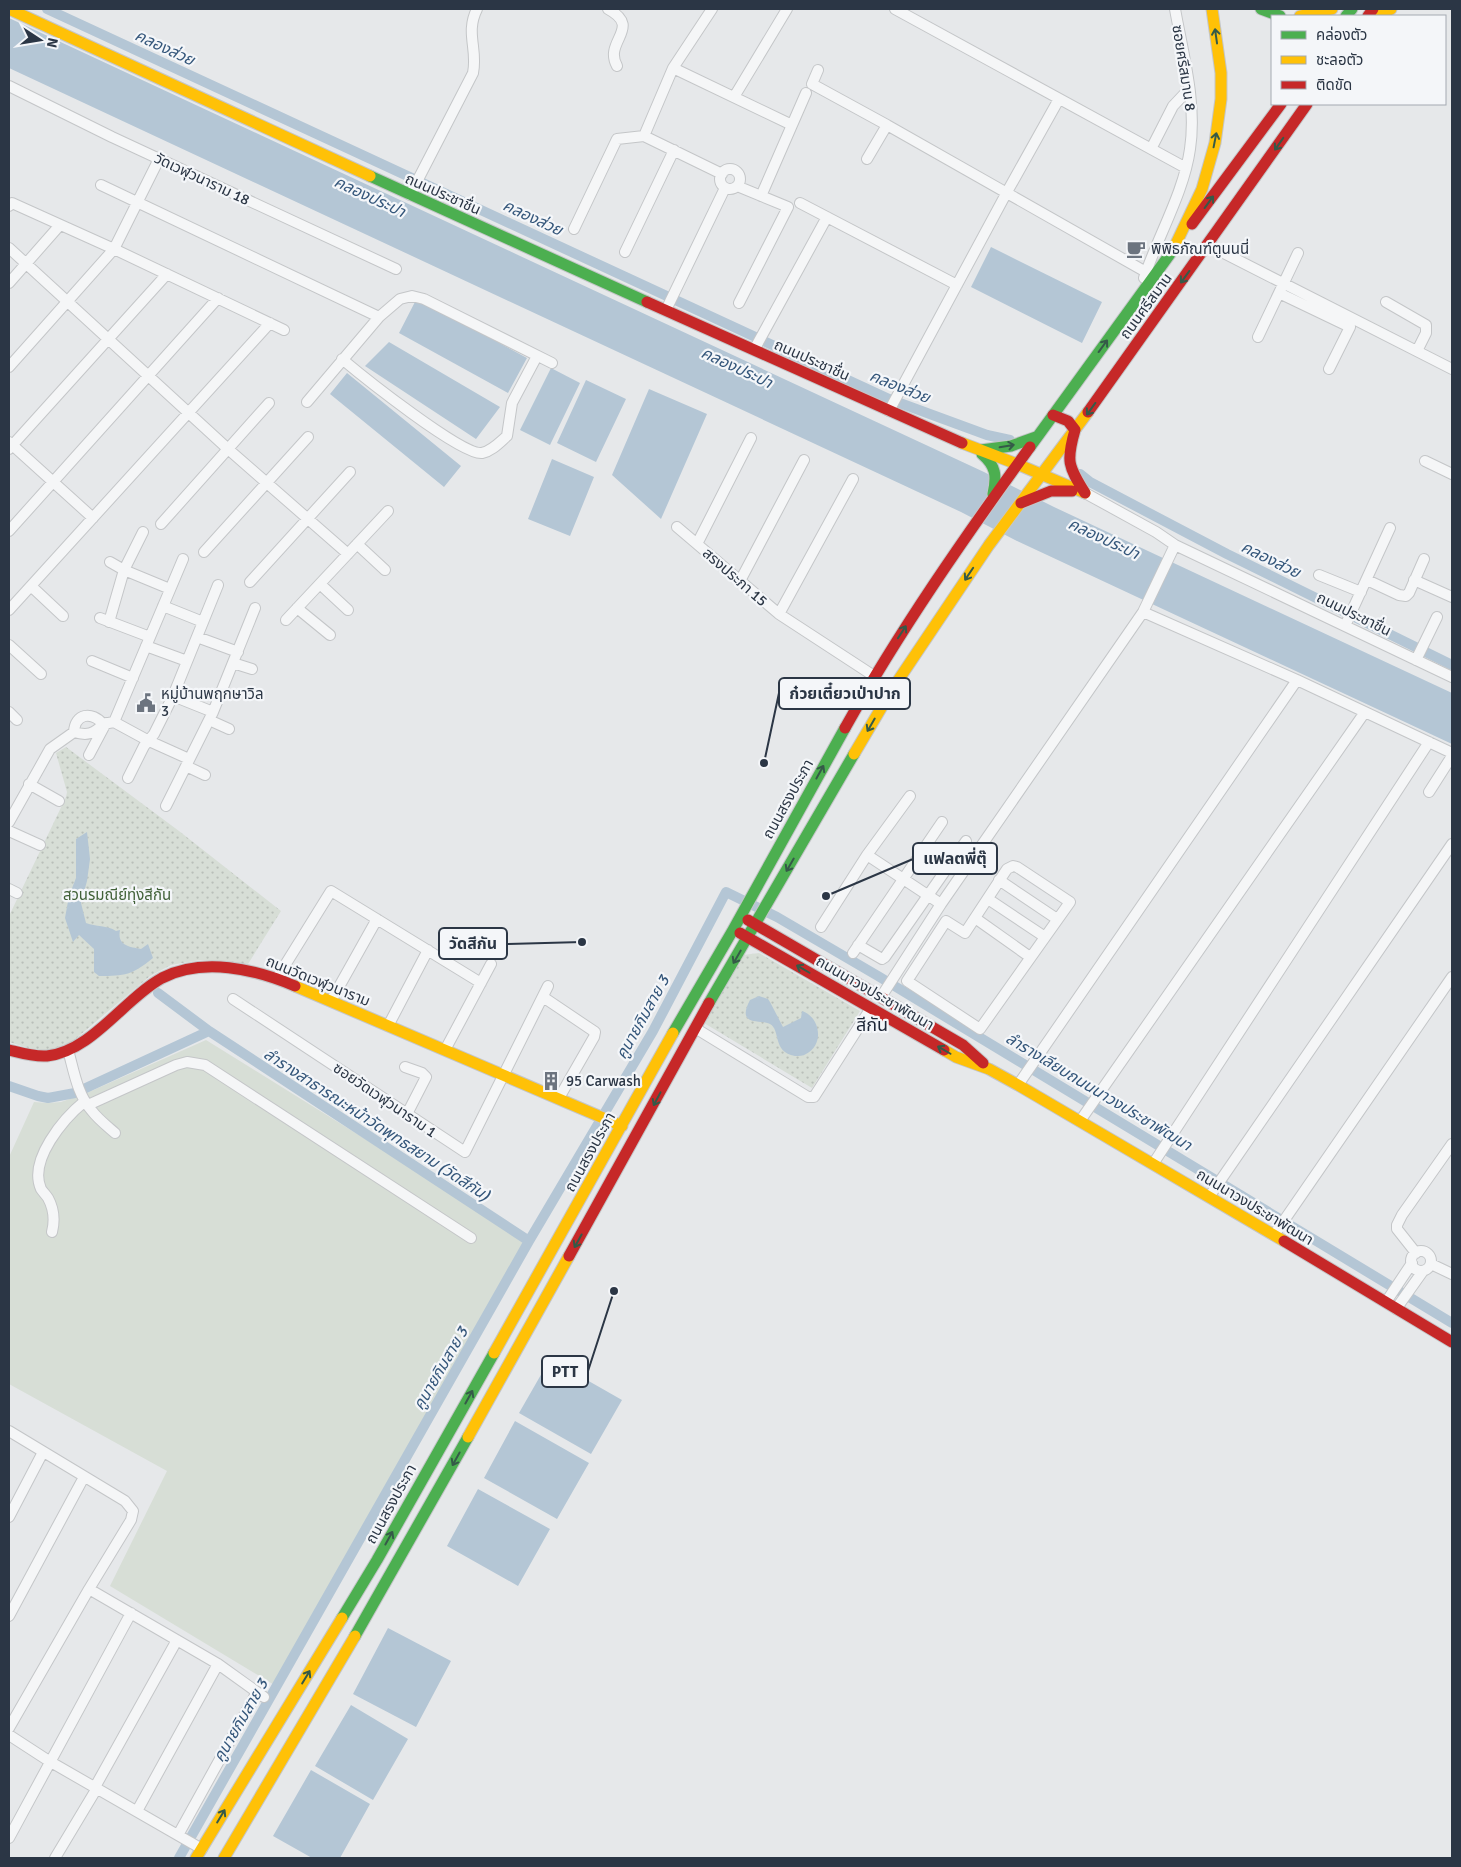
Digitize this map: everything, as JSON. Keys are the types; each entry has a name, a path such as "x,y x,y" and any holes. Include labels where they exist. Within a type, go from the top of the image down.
{"main road":[{"name":"ถนนประชาชื่น","path":"9,9 27,12 410,195 666,309 758,342 892,404 977,450 1017,464 1085,493"},
{"path":"1173,250 1202,189 1215,143 1221,99 1220,72 1212,9"},
{"path":"1261,9 1277,15"},
{"path":"1305,15 1332,9"},
{"name":"ถนนศรีสมาน","path":"1017,464 1280,105"},
{"name":"ถนนศรีสมาน","path":"1040,475 1075,430 1306,105"},
{"path":"1053,415 1068,421 1075,430 1068,454 1069,467 1085,493"},
{"path":"977,450 1011,446 1036,438"},
{"path":"977,450 992,461 1001,478 1017,464"},
{"path":"224,1858 393,1570 695,1028 828,798 893,688 989,545 1019,504 1032,493 1040,475"},
{"name":"ถนนสรงประภา","path":"198,1851 377,1560 733,930 874,676 993,496 1001,478"},
{"path":"1032,493 1067,490 1085,493"},
{"path":"972,526 984,536 989,545"},
{"path":"810,789 828,798"},
{"name":"ถนนนาวงประชาพัฒนา","path":"743,912 963,1046 989,1069"},
{"name":"ถนนนาวงประชาพัฒนา","path":"733,930 956,1057 989,1069 1152,1164 1277,1231 1391,1306 1452,1342"},
{"name":"ถนนวัดเวฬุวนาราม","path":"9,1050 29,1055 48,1056 68,1050 157,981 180,971 211,967 238,968 277,978 622,1126"},
{"path":"377,1560 393,1570"}],"street":[{"path":"410,195 472,73 474,65 471,22 477,9"},
{"path":"608,9 619,15 623,20 623,28 613,53 617,66"},
{"path":"644,136 673,68 712,9"},
{"path":"734,97 787,9"},
{"path":"896,9 1186,168"},
{"name":"ซอยศรีสมาน 8","path":"1138,297 1186,168 1190,148 1191,103 1175,9"},
{"path":"673,68 792,125"},
{"path":"818,70 812,84 1007,192 1146,272"},
{"name":"วัดเวฬุวนาราม 18","path":"9,86 159,159 396,269"},
{"path":"1151,149 1174,106 1189,89"},
{"path":"761,196 806,93"},
{"path":"892,404 1059,99"},
{"path":"867,159 887,125"},
{"path":"574,229 617,139 644,136 722,174"},
{"path":"625,252 674,150"},
{"path":"9,367 114,249 159,159"},
{"path":"730,169 736,171 740,180 737,186 731,189 725,188 720,180 722,174 730,169"},
{"path":"101,184 379,317"},
{"path":"737,186 788,208 739,303"},
{"path":"666,309 725,188"},
{"path":"9,206 12,203 284,330"},
{"path":"800,203 957,285"},
{"path":"758,342 827,217"},
{"path":"9,283 60,225"},
{"path":"1208,245 1452,369"},
{"path":"9,248 150,375 228,449 268,482 348,554"},
{"path":"1258,336 1298,253"},
{"path":"93,518 10,445 167,274"},
{"path":"1279,293 1350,327 1329,369"},
{"path":"307,402 379,317 400,299 412,296 424,299 552,363"},
{"path":"9,531 218,298"},
{"path":"1386,302 1426,325 1426,333 1417,351"},
{"path":"9,610 270,323"},
{"path":"342,359 444,435 470,450 481,453 490,450 507,436 512,403 537,356"},
{"path":"161,524 269,403"},
{"path":"204,552 308,437"},
{"name":"สรงประภา 15","path":"751,438 696,544 779,614 874,676"},
{"path":"740,581 804,460"},
{"path":"1425,461 1452,474"},
{"path":"250,582 350,472"},
{"path":"779,614 853,479"},
{"name":"ถนนประชาชื่น","path":"1085,493 1156,532 1175,545 1348,619 1419,653 1452,677"},
{"path":"286,620 388,511"},
{"path":"677,527 696,544"},
{"path":"1348,619 1390,528"},
{"path":"143,532 124,570 105,620 187,661"},
{"path":"357,544 385,570"},
{"path":"881,996 941,904 1146,608 1175,545"},
{"path":"89,755 133,678 183,558"},
{"path":"1366,580 1403,596 1409,593 1424,559"},
{"path":"110,562 124,570 170,589"},
{"path":"1319,575 1361,592"},
{"path":"1414,580 1452,597"},
{"path":"320,584 348,610"},
{"path":"128,778 173,696 218,585"},
{"path":"31,586 63,616"},
{"path":"163,606 203,622"},
{"path":"166,806 211,716 255,608"},
{"path":"297,608 330,636"},
{"path":"1146,608 1452,755 1429,792"},
{"path":"1419,653 1437,617"},
{"path":"197,637 238,652"},
{"path":"9,645 41,674"},
{"path":"92,662 133,678"},
{"path":"233,663 252,669"},
{"path":"1018,1086 1297,680"},
{"path":"173,696 230,728"},
{"path":"9,712 18,720"},
{"path":"1080,1121 1365,712"},
{"path":"9,822 50,749 71,733 74,724 80,718 88,715 95,716 149,741 188,763 204,775"},
{"path":"71,733 92,734 108,723"},
{"path":"1152,1164 1428,742"},
{"path":"29,784 59,801"},
{"path":"821,927 867,855 910,796"},
{"path":"942,822 855,949 882,959 886,958 966,841"},
{"path":"9,831 40,845"},
{"path":"1211,1194 1452,844"},
{"path":"867,855 941,904"},
{"path":"1017,867 1070,902 980,1029 907,981 946,921 966,933 1000,880 1007,869 1017,867"},
{"path":"1000,880 1057,919"},
{"path":"277,978 331,891 481,983"},
{"path":"988,899 1045,937"},
{"path":"975,918 1030,957"},
{"path":"331,1001 377,919"},
{"path":"388,1026 428,950"},
{"path":"445,1050 491,964"},
{"path":"1277,1231 1452,977"},
{"path":"504,1075 548,986"},
{"path":"542,997 595,1032 594,1037 559,1098"},
{"name":"ซอยวัดเวฬุวนาราม 1","path":"233,1000 465,1152 504,1075"},
{"path":"695,1028 808,1097 814,1097 871,1008"},
{"path":"68,1050 74,1077 92,1112 115,1133"},
{"path":"52,1232 54,1214 49,1200 41,1189 38,1174 45,1151 55,1132 73,1111 86,1101 187,1062 205,1066 471,1238"},
{"path":"405,1067 422,1073 426,1078 407,1114"},
{"path":"1416,1253 1398,1232 1397,1225 1452,1144"},
{"path":"1391,1306 1406,1293 1427,1267 1430,1256 1424,1252 1416,1253"},
{"path":"1391,1306 1397,1286 1412,1263 1416,1253"},
{"path":"1412,1263 1416,1269 1427,1267 1452,1274"},
{"path":"9,1431 125,1501 133,1511 131,1520 9,1728"},
{"path":"9,1517 43,1452"},
{"path":"9,1616 84,1477"},
{"path":"89,1589 218,1664 260,1694 180,1836"},
{"path":"9,1838 131,1613"},
{"path":"55,1858 96,1788 177,1640"},
{"path":"137,1811 218,1664"},
{"path":"9,1735 50,1761 180,1836 198,1851"}],"green space":[{"name":"สวนรมณีย์ทุ่งสีกัน","path":"66,747 179,831 281,911 248,964 200,960 171,965 150,976 73,1041 48,1051 28,1048 9,1042 9,916 66,797 67,792 56,753"},
{"path":"759,953 860,1011 812,1088 704,1023 743,955"},
{"path":"206,1040 529,1241 276,1686 110,1586 167,1471 9,1384 9,1157 34,1102 61,1102 89,1092"}],"water":[{"name":"คลองประปา","path":"9,18 984,472 1054,507 1452,693 1452,744 1015,540 961,512 9,68"},
{"path":"991,247 1102,302 1082,343 971,287"},
{"path":"417,298 527,358 508,393 399,333"},
{"path":"389,342 500,407 476,439 365,366"},
{"path":"551,368 580,383 550,445 520,430"},
{"path":"347,373 461,466 444,487 330,394"},
{"path":"586,380 626,399 596,462 557,443"},
{"path":"649,389 707,414 661,519 612,475"},
{"path":"552,459 594,477 570,536 528,519"},
{"path":"87,832 90,859 81,903 86,923 116,931 120,930 120,939 128,946 141,949 148,944 153,958 128,973 115,976 99,976 94,972 94,949 79,935 73,942 65,918 69,896 76,878 76,839"},
{"path":"759,996 768,999 783,1027 801,1018 802,1011 813,1019 818,1031 818,1038 812,1050 802,1056 788,1054 780,1046 775,1031 770,1024 748,1018 746,1009 750,1000"},
{"path":"550,1359 622,1400 591,1454 519,1413"},
{"path":"515,1421 589,1463 557,1519 484,1478"},
{"path":"478,1489 550,1529 518,1586 447,1546"},
{"path":"388,1628 451,1661 416,1727 353,1694"},
{"path":"351,1705 408,1739 373,1800 315,1766"},
{"path":"311,1770 370,1804 340,1858 312,1858 273,1836"}],"waterway":[{"name":"คลองส่วย","path":"47,9 889,399 987,435 1010,440"},
{"name":"คลองส่วย","path":"1080,474 1090,482 1227,554 1452,665"},
{"name":"คูนายกิมสาย 3","path":"179,1858 529,1241 653,1031 726,892 777,917 878,976 1452,1323"},
{"name":"ลำรางสาธารณะหน้าวัดพุทธสยาม (วัดสีกัน)","path":"158,993 209,1031"},
{"name":"ลำรางสาธารณะหน้าวัดพุทธสยาม (วัดสีกัน)","path":"9,1086 48,1098 75,1093 209,1031 529,1241"}],"traffic: fast":[{"path":"1261,9 1277,15"},
{"path":"1347,15 1352,9"},
{"path":"370,176 647,302"},
{"path":"1030,447 1178,243"},
{"path":"981,450 1011,446 1036,437"},
{"path":"982,454 993,467 995,477 993,494"},
{"path":"673,1033 733,930 845,728"},
{"path":"709,1003 854,754"},
{"path":"342,1618 377,1560 494,1353"},
{"path":"355,1636 468,1437"}],"traffic: slow":[{"path":"9,9 370,176"},
{"path":"1173,250 1202,189 1215,143 1221,99 1221,73 1212,9"},
{"path":"1305,15 1332,9"},
{"path":"1381,15 1391,9"},
{"path":"854,754 893,688 989,545 1088,412"},
{"path":"962,443 1085,493"},
{"path":"295,986 622,1126"},
{"path":"494,1353 673,1033"},
{"path":"944,1050 956,1057 989,1069 1018,1085 1284,1241"},
{"path":"468,1437 569,1256"},
{"path":"196,1858 342,1618"},
{"path":"224,1858 355,1636"}],"traffic: jam":[{"path":"1369,15 1373,9"},
{"path":"1192,224 1280,105"},
{"path":"1088,412 1306,105"},
{"path":"647,302 962,443"},
{"path":"1053,415 1068,421 1075,430 1070,449 1070,463 1085,493"},
{"path":"845,728 933,585 1030,447"},
{"path":"1021,503 1051,491 1072,491"},
{"path":"748,920 963,1045 983,1063"},
{"path":"740,933 944,1050"},
{"path":"9,1050 47,1056 79,1045 148,987 162,978 194,968 212,967 246,970 295,986"},
{"path":"569,1256 709,1003"},
{"path":"1284,1241 1452,1342"}],"place":[{"name":"พิพิธภัณฑ์ตูนนนี่","path":"1136,249"},
{"name":"หมู่บ้านพฤกษาวิล 3","path":"146,703"},
{"name":"ก๋วยเตี๋ยวเป่าปาก","path":"764,763"},
{"name":"แฟลตพี่ตุ๊","path":"826,896"},
{"name":"วัดสีกัน","path":"582,942"},
{"name":"95 Carwash","path":"551,1081"},
{"name":"PTT","path":"614,1291"}],"district":[{"name":"สีกัน","path":"872,1025"}],"water label":[{"name":"ลำรางเลียบถนนนาวงประชาพัฒนา","path":"1099,1091"}]}
